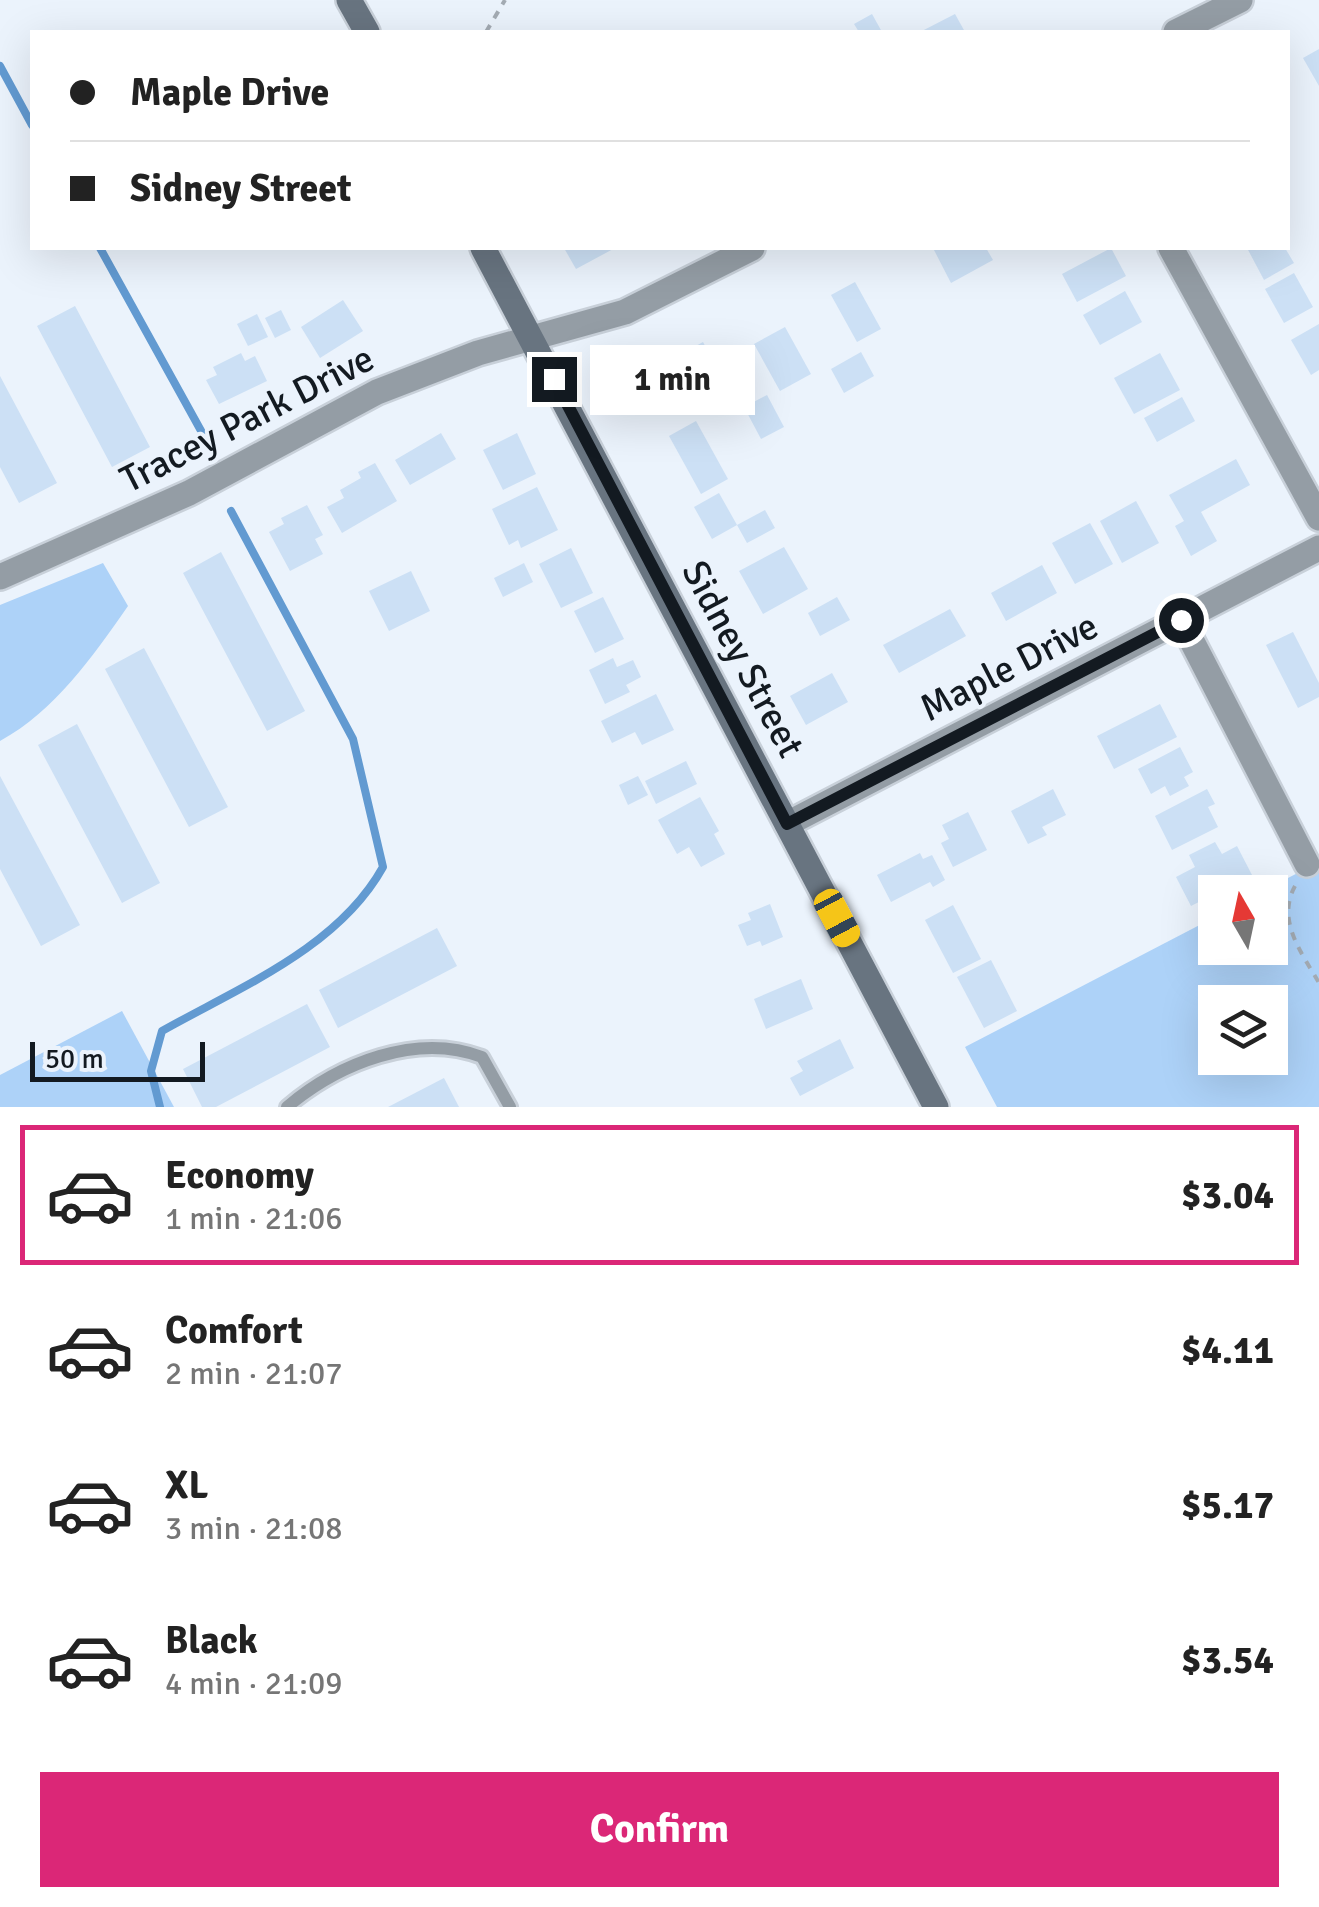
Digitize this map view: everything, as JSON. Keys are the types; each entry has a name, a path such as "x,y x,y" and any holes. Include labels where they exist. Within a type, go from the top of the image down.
{"main road":[{"path":"349,0 365,30"},
{"name":"Sidney Street","path":"484,250 936,1107"}],"street":[{"path":"1180,30 1240,0"},
{"name":"Tracey Park Drive","path":"0,577 189,494 378,392 478,354 625,312 748,250"},
{"path":"1173,250 1319,518"},
{"name":"Maple Drive","path":"787,824 1319,548"},
{"path":"1181,620 1307,864"}],"lane":[{"path":"287,1107 361,1064 408,1048 454,1046 482,1057 510,1107"}],"path":[{"path":"487,30 505,0"},
{"path":"1307,864 1289,898 1288,924 1319,983"}],"shaded area":[{"path":"103,563 128,606 87,663 55,698 0,741 0,605"},
{"path":"1319,862 1319,1107 997,1107 965,1047 1198,926 1198,965 1288,965 1288,878"},
{"path":"122,1011 174,1107 0,1107 0,1075"}],"building":[{"path":"872,14 881,30 858,30 854,24"},
{"path":"955,14 964,30 924,30"},
{"path":"1319,49 1319,86 1303,58"},
{"path":"565,250 611,250 576,269"},
{"path":"934,250 987,250 993,260 951,283"},
{"path":"1112,250 1126,276 1077,302 1062,274"},
{"path":"1248,250 1286,250 1294,263 1264,280"},
{"path":"1294,273 1313,307 1284,323 1265,289"},
{"path":"855,282 881,329 857,342 831,295"},
{"path":"1125,291 1142,322 1100,345 1083,315"},
{"path":"343,300 363,331 320,358 301,327"},
{"path":"75,306 150,447 112,467 37,326"},
{"path":"281,310 291,330 275,338 265,318"},
{"path":"257,314 268,337 248,346 237,324"},
{"path":"1319,324 1319,370 1311,375 1291,340"},
{"path":"785,327 811,374 780,391 754,344"},
{"path":"703,342 721,375 669,403 651,371"},
{"path":"861,352 874,376 844,393 831,369"},
{"path":"241,353 245,361 255,356 267,381 219,404 206,380 217,375 213,367"},
{"path":"1160,353 1180,390 1134,414 1114,378"},
{"path":"0,376 57,483 19,503 0,467"},
{"path":"767,395 784,427 761,439 744,407"},
{"path":"1182,397 1195,421 1157,442 1144,418"},
{"path":"696,421 728,479 701,494 669,436"},
{"path":"441,433 456,459 410,485 395,460"},
{"path":"517,433 536,474 503,490 483,450"},
{"path":"1236,459 1250,485 1201,512 1217,541 1191,556 1175,526 1184,521 1169,495"},
{"path":"375,463 397,501 342,533 327,507 344,498 340,490 361,478 358,472"},
{"path":"537,487 558,530 521,548 518,540 509,545 492,509"},
{"path":"719,493 737,525 712,539 694,507"},
{"path":"1136,501 1159,543 1122,563 1100,521"},
{"path":"307,505 323,535 315,539 323,554 290,571 269,532 284,524 281,518"},
{"path":"765,510 775,528 747,543 737,525"},
{"path":"1090,523 1113,564 1075,584 1052,543"},
{"path":"784,547 808,589 763,614 739,571"},
{"path":"571,548 593,593 561,608 539,564"},
{"path":"221,552 305,711 267,731 183,573"},
{"path":"524,563 533,582 503,597 494,578"},
{"path":"1042,565 1057,593 1006,621 991,593"},
{"path":"411,571 430,611 389,631 369,591"},
{"path":"603,597 624,639 595,653 574,611"},
{"path":"837,597 850,620 820,636 808,613"},
{"path":"950,609 966,636 899,673 883,645"},
{"path":"1293,632 1319,683 1319,697 1298,708 1266,645"},
{"path":"144,648 228,807 189,827 105,669"},
{"path":"613,658 617,667 633,660 641,677 626,685 630,692 605,704 589,670"},
{"path":"832,673 848,702 806,725 790,696"},
{"path":"656,694 674,730 642,745 635,732 612,743 601,721"},
{"path":"1160,704 1177,737 1114,769 1097,736"},
{"path":"77,724 160,883 122,903 38,745"},
{"path":"1180,747 1193,772 1184,777 1189,786 1170,796 1165,786 1151,794 1138,769"},
{"path":"686,761 697,784 656,804 645,781"},
{"path":"0,776 80,925 41,946 0,869"},
{"path":"638,776 648,795 628,805 619,785"},
{"path":"1053,789 1066,815 1042,827 1047,835 1028,844 1011,811"},
{"path":"1207,789 1215,804 1208,807 1218,827 1172,850 1155,816"},
{"path":"700,797 719,831 714,834 725,854 701,867 689,847 677,854 658,820"},
{"path":"968,812 987,850 953,867 941,843 949,839 942,825"},
{"path":"1215,842 1222,854 1237,846 1252,875 1198,875 1198,902 1191,906 1176,877 1195,867 1189,855"},
{"path":"920,853 923,859 932,855 945,880 933,887 930,882 891,902 877,875"},
{"path":"770,904 783,937 762,946 760,941 747,946 738,925 751,920 748,913"},
{"path":"953,905 981,959 953,973 925,920"},
{"path":"437,928 457,966 338,1028 319,990"},
{"path":"991,960 1017,1011 984,1028 957,977"},
{"path":"801,979 813,1009 766,1029 754,999"},
{"path":"307,1004 330,1047 216,1107 202,1107 183,1069"},
{"path":"840,1039 854,1068 800,1096 790,1078 803,1071 797,1061"},
{"path":"444,1078 459,1107 388,1107"}],"waterway":[{"path":"0,66 30,121"},
{"path":"101,250 210,447"},
{"path":"160,1107 151,1071 162,1031 314,943 364,895 383,867 353,739 231,511"}],"route":[{"path":"554,379 787,824 1181,620"}]}
